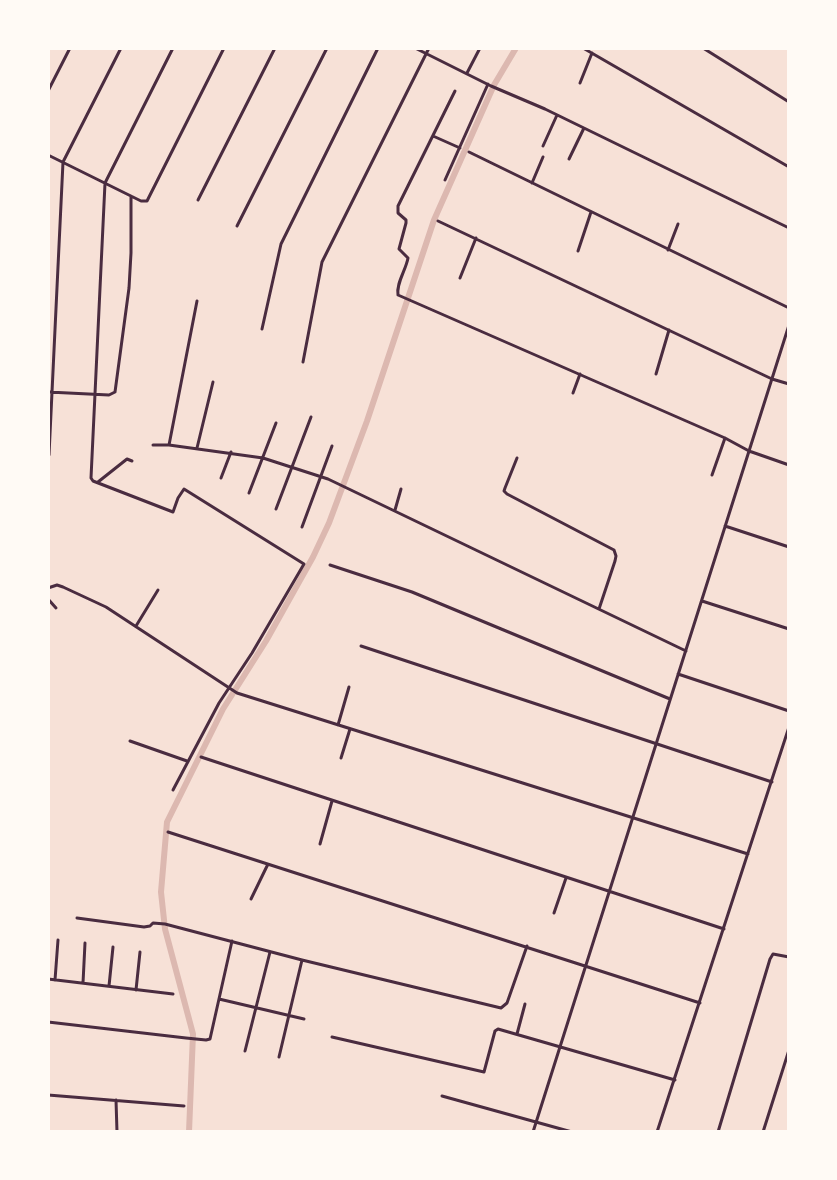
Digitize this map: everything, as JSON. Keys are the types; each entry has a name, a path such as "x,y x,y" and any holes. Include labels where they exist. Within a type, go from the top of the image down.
{"street":[{"path":"48,91 70,48"},
{"path":"49,454 50,392 63,162 121,48"},
{"path":"173,48 105,183 91,475 93,481 173,512 184,489 304,564 252,653 228,687 173,790"},
{"path":"48,155 131,196 144,202 147,201 224,48"},
{"path":"198,200 275,48"},
{"path":"237,226 327,48"},
{"path":"262,329 281,244 378,48"},
{"path":"415,48 789,228"},
{"path":"303,362 322,262 429,48"},
{"path":"467,74 480,48"},
{"path":"583,48 789,167"},
{"path":"703,48 789,102"},
{"path":"580,83 592,53"},
{"path":"446,180 488,84"},
{"path":"455,92 397,210 406,220 399,249 408,258 397,292 402,297 750,451 789,465"},
{"path":"543,146 557,115"},
{"path":"569,159 584,128"},
{"path":"433,135 460,148"},
{"path":"469,153 789,308"},
{"path":"532,184 543,157"},
{"path":"50,392 113,393 117,388 129,288 131,196"},
{"path":"578,251 591,212"},
{"path":"438,221 772,379 789,384"},
{"path":"668,250 678,224"},
{"path":"460,278 476,238"},
{"path":"169,445 197,301"},
{"path":"533,1132 789,325"},
{"path":"656,374 669,330"},
{"path":"573,393 580,374"},
{"path":"197,448 213,382"},
{"path":"276,509 311,417"},
{"path":"249,493 276,423"},
{"path":"712,475 725,438"},
{"path":"153,445 231,452 263,458 339,483 686,651"},
{"path":"302,527 332,446"},
{"path":"221,478 231,452"},
{"path":"517,458 504,491 507,494 614,550 615,561 599,609"},
{"path":"98,482 127,459 132,460"},
{"path":"395,511 401,489"},
{"path":"725,526 789,547"},
{"path":"330,565 412,592 670,699"},
{"path":"48,588 57,585 106,608 237,693 748,854"},
{"path":"136,626 158,590"},
{"path":"48,599 56,608"},
{"path":"702,601 789,629"},
{"path":"361,646 772,782"},
{"path":"678,674 789,711"},
{"path":"338,725 350,687"},
{"path":"657,1132 789,728"},
{"path":"341,758 350,729"},
{"path":"130,741 188,761"},
{"path":"201,758 724,929"},
{"path":"320,844 332,801"},
{"path":"168,832 700,1003"},
{"path":"251,899 268,864"},
{"path":"554,914 566,878"},
{"path":"77,918 144,927 161,923 501,1008 507,1003 527,946"},
{"path":"55,980 58,940"},
{"path":"48,1022 210,1039 232,941"},
{"path":"83,984 86,943"},
{"path":"109,987 113,947"},
{"path":"136,990 140,951"},
{"path":"245,1052 270,952"},
{"path":"718,1132 770,959 773,954 778,953 789,957"},
{"path":"279,1057 302,960"},
{"path":"48,980 173,994"},
{"path":"218,999 304,1019"},
{"path":"517,1034 525,1004"},
{"path":"332,1037 484,1072 495,1031 498,1029 675,1080"},
{"path":"763,1132 789,1050"},
{"path":"48,1095 184,1106"},
{"path":"442,1096 572,1132"},
{"path":"116,1100 117,1132"}],"waterway":[{"path":"189,1132 193,1034 165,929 161,892 167,822 223,709 266,641 313,557 329,523 367,421 434,220 494,85 516,48"}]}
